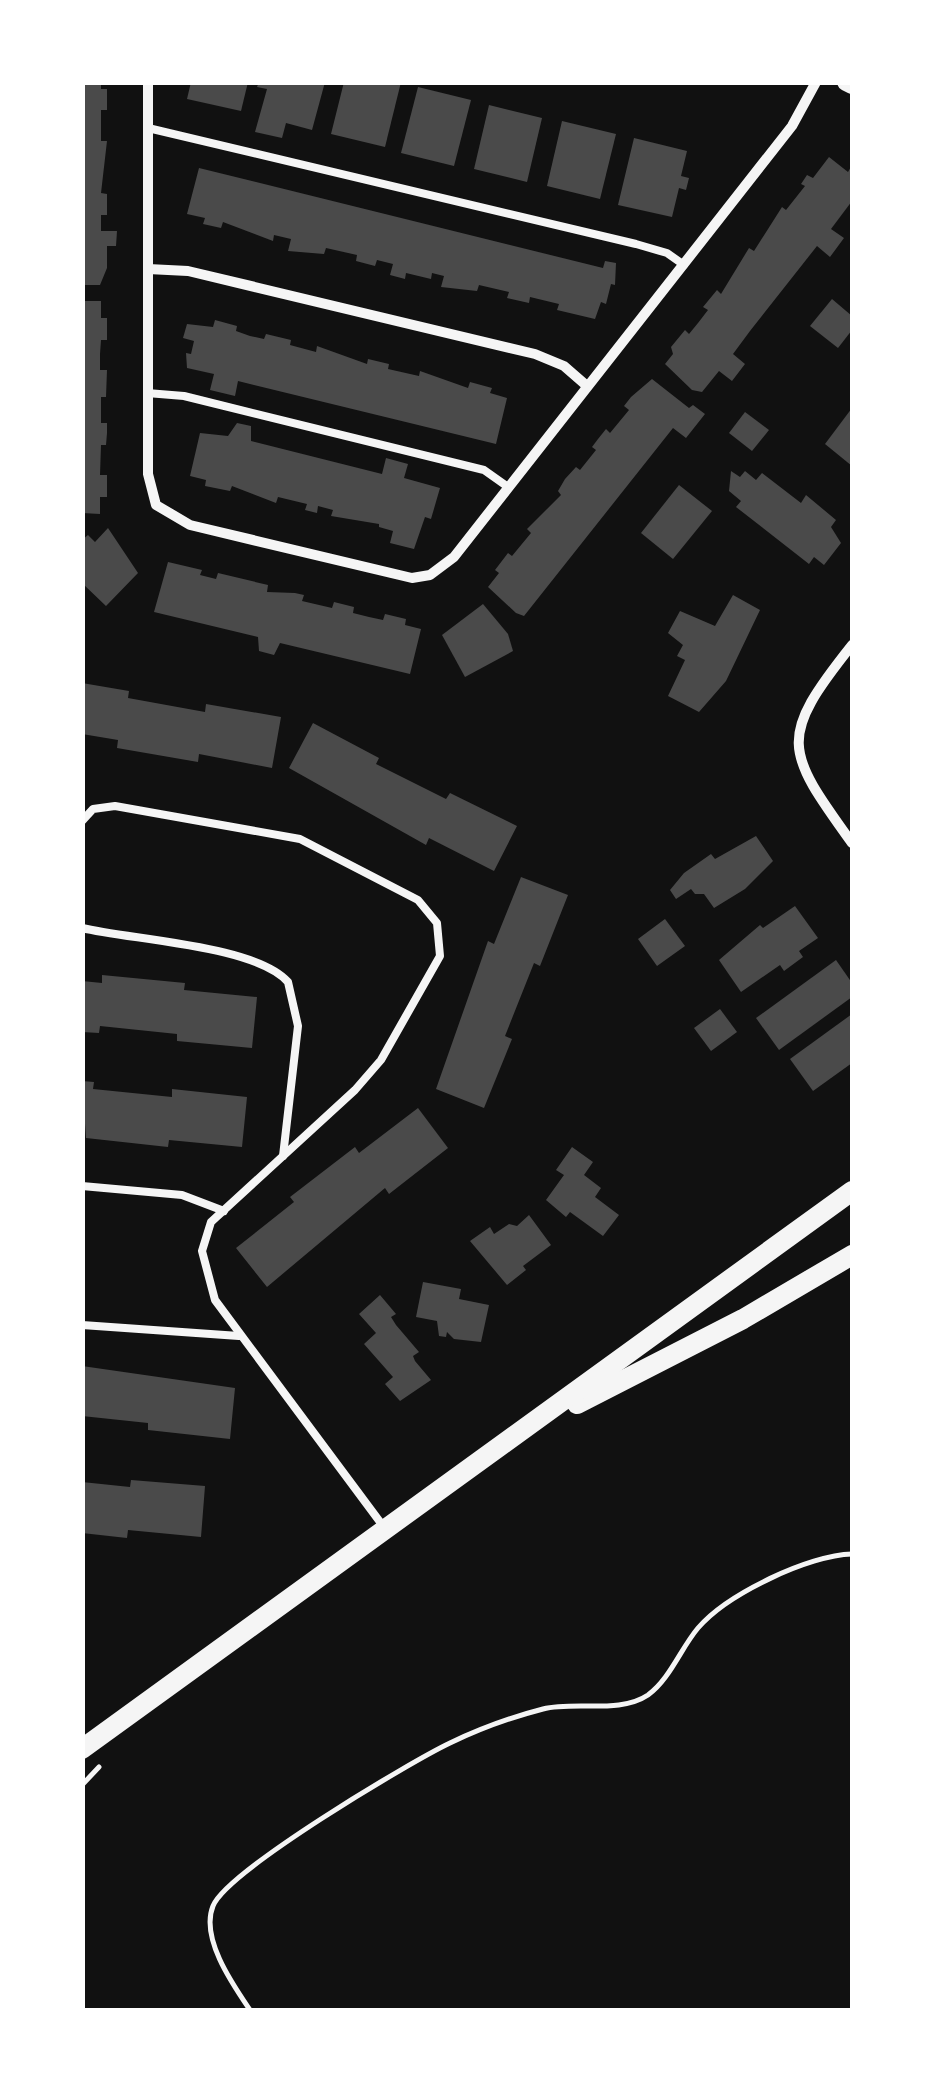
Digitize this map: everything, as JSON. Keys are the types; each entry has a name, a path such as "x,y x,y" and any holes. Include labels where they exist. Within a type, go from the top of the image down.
{"main road":[{"path":"83,1748 852,1191"},
{"path":"517,1434 743,1319 852,1255"}],"street":[{"path":"148,82 148,485 156,505 190,525 400,576 430,575 454,557 792,126 816,82"},
{"path":"846,82 852,86"},
{"path":"148,268 188,272 535,354 564,366 587,386"},
{"path":"852,644 804,708 798,740 804,772 852,843"}],"lane":[{"path":"148,128 636,244 667,253 684,265"},
{"path":"147,394 184,396 484,470 508,488"},
{"path":"82,820 93,809 116,806 277,833 322,850 430,910 441,940 440,956 392,1044 368,1076 224,1212 204,1237 203,1266 216,1300 384,1528"},
{"path":"82,928 170,941 279,972 292,991 298,1026 283,1156"},
{"path":"82,1186 182,1195 224,1212"},
{"path":"82,1325 239,1336"}],"path":[{"path":"250,2010 233,1986 210,1923 213,1904 238,1878 387,1777 449,1743 541,1710 627,1703 648,1695 699,1626 742,1594 824,1555 852,1554"},
{"path":"82,1785 101,1770"}],"building":[{"path":"82,82 101,82 101,89 107,89 107,110 101,110 101,141 107,141 101,193 107,194 107,215 101,215 101,231 117,231 116,246 107,246 107,268 100,285 82,285"},
{"path":"191,82 248,82 241,111 187,99"},
{"path":"259,82 325,82 312,130 286,123 282,138 255,132 267,89 257,87"},
{"path":"344,82 401,82 385,147 331,134"},
{"path":"418,87 471,100 454,166 401,153"},
{"path":"489,105 542,118 527,182 474,169"},
{"path":"562,121 616,134 600,199 547,186"},
{"path":"634,138 687,151 681,176 689,178 686,190 679,188 672,217 618,205"},
{"path":"829,157 848,172 852,165 852,201 831,229 844,238 830,257 817,246 750,331 733,354 745,364 732,381 719,371 702,392 692,390 665,364 673,354 671,347 685,330 689,334 708,310 703,307 717,290 721,294 749,248 754,251 782,207 786,210 805,186 801,184 807,175 813,178"},
{"path":"199,168 603,268 605,261 616,263 615,285 611,284 606,304 601,302 595,319 557,310 559,304 530,297 529,303 507,298 509,292 479,285 477,291 441,287 444,276 432,273 431,279 406,273 405,279 390,275 393,264 377,260 375,266 356,261 357,255 326,248 324,254 288,251 291,239 274,235 273,241 223,222 221,228 203,224 205,218 187,214"},
{"path":"832,299 852,316 852,330 838,348 810,326"},
{"path":"82,301 101,301 101,318 107,318 107,340 101,340 100,354 100,370 107,370 101,423 107,423 107,433 106,445 101,445 100,475 107,475 107,497 100,497 100,514 82,513"},
{"path":"215,320 237,326 236,331 250,336 264,339 266,334 316,352 317,346 367,364 368,359 389,364 388,369 419,376 420,371 468,388 470,382 492,388 490,393 507,398 496,444 238,381 235,396 210,390 214,374 187,368 186,353 191,354 194,341 183,338 187,324 213,327"},
{"path":"652,379 689,408 693,405 705,414 686,438 673,428 524,616 516,613 488,587 499,573 495,570 508,553 512,556 531,533 527,529 561,495 558,491 565,479 576,467 580,470 606,429 610,433 629,410 624,406 631,397"},
{"path":"852,408 852,466 825,444"},
{"path":"745,412 769,430 752,451 729,433"},
{"path":"237,423 251,426 251,441 382,474 386,458 408,464 404,478 440,488 431,519 425,517 414,549 390,543 393,531 379,524 331,516 333,510 318,506 317,513 305,510 307,504 278,497 276,503 232,486 230,491 205,486 206,480 190,476 200,433 228,436"},
{"path":"731,471 740,477 745,471 756,480 762,473 801,503 806,495 836,520 831,527 841,543 824,565 814,557 809,564 736,507 741,501 729,491"},
{"path":"679,485 712,511 673,559 641,533"},
{"path":"108,528 138,573 106,606 82,583 82,540 88,535 95,542"},
{"path":"168,562 202,570 200,575 216,579 218,573 268,585 267,592 304,595 302,601 332,608 334,602 354,607 353,613 383,620 385,614 406,619 405,625 421,629 410,674 280,643 274,655 259,651 258,637 154,612"},
{"path":"733,595 760,610 726,681 699,712 668,696 685,660 677,656 683,645 668,633 680,611 715,626"},
{"path":"483,604 508,634 513,651 465,677 442,635"},
{"path":"82,683 129,691 128,698 205,712 206,704 281,717 272,768 199,754 198,762 117,748 118,740 82,734"},
{"path":"313,723 379,758 376,764 446,799 450,793 517,826 494,871 429,838 426,845 289,768"},
{"path":"756,836 773,861 745,889 714,908 704,894 695,894 691,889 676,899 670,890 684,873 711,854 715,859"},
{"path":"521,877 568,895 540,966 534,963 505,1036 512,1039 484,1108 436,1089 488,941 494,944"},
{"path":"795,906 818,938 799,951 803,957 784,971 780,965 741,992 719,960 760,925 763,928"},
{"path":"665,919 685,946 657,966 638,939"},
{"path":"836,960 852,983 852,997 779,1050 756,1018"},
{"path":"102,975 185,983 184,990 257,997 252,1048 177,1041 177,1034 100,1026 99,1033 82,1032 82,981 102,983"},
{"path":"720,1009 737,1032 711,1051 694,1028"},
{"path":"852,1014 852,1063 813,1091 790,1059"},
{"path":"82,1081 94,1082 93,1089 172,1097 172,1089 247,1097 242,1147 169,1140 168,1147 86,1138"},
{"path":"418,1108 448,1148 389,1194 385,1188 267,1287 236,1248 294,1202 290,1197 355,1147 359,1153"},
{"path":"572,1147 593,1162 584,1175 601,1188 595,1197 619,1215 603,1236 570,1212 566,1217 546,1200 564,1175 556,1170"},
{"path":"529,1215 551,1245 523,1266 526,1270 507,1285 470,1241 490,1227 494,1234 509,1224 517,1226"},
{"path":"423,1282 461,1289 459,1299 489,1305 481,1342 454,1339 447,1332 446,1337 439,1336 437,1321 416,1317"},
{"path":"380,1295 396,1314 391,1317 396,1325 419,1352 413,1356 415,1361 431,1380 400,1401 385,1384 393,1377 364,1344 376,1333 359,1314"},
{"path":"82,1366 235,1388 230,1439 148,1430 148,1423 82,1416"},
{"path":"131,1480 205,1486 201,1537 128,1530 127,1538 82,1533 82,1482 130,1487"}]}
